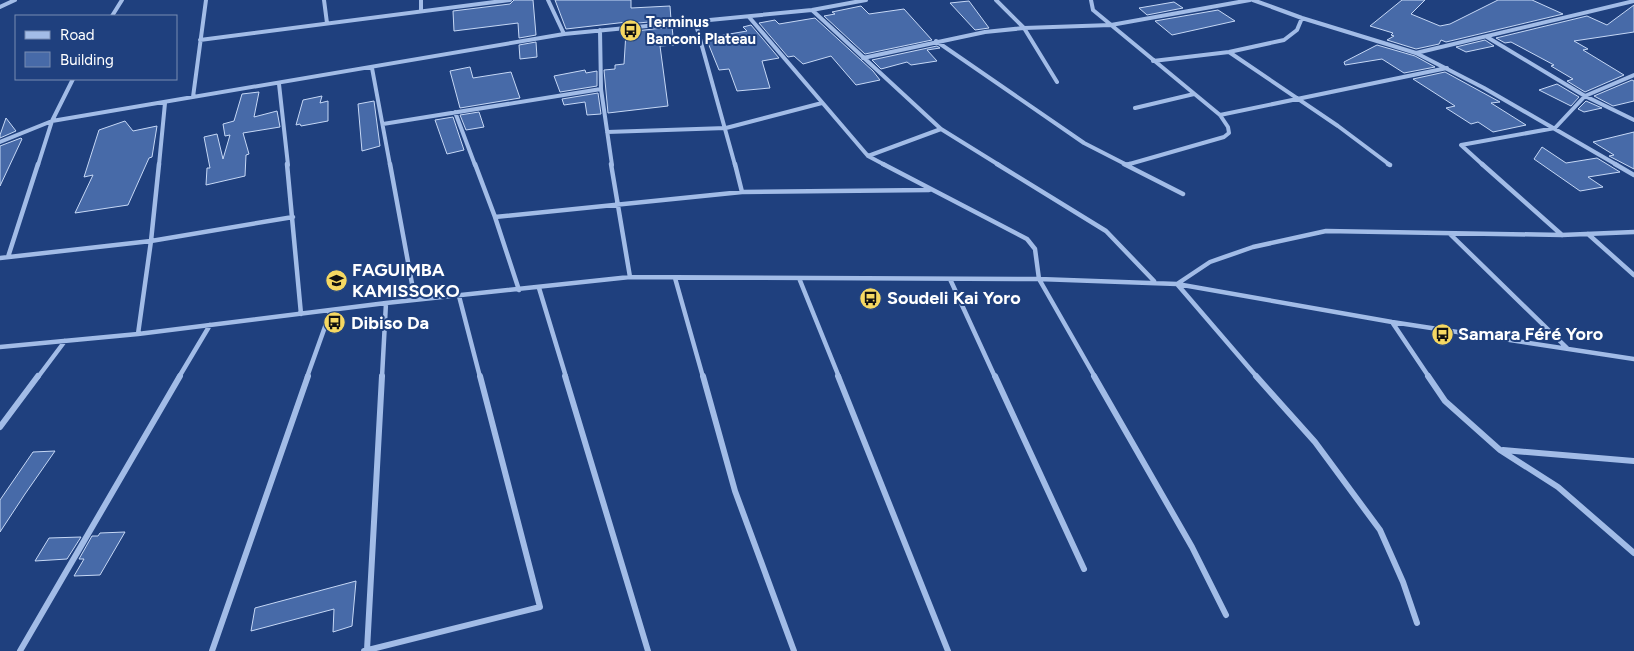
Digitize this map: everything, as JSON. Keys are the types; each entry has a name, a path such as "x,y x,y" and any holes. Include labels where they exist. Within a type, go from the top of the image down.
{"street":[{"path":"0,7 15,0"},
{"path":"113,15 122,0"},
{"path":"193,97 206,0"},
{"path":"324,0 327,24"},
{"path":"421,0 421,12"},
{"path":"200,40 510,0"},
{"path":"548,0 564,34"},
{"path":"838,0 843,5"},
{"path":"0,142 52,121 279,84 564,34 812,10 866,0"},
{"path":"996,0 1024,28 1057,82"},
{"path":"1091,0 1093,10 1220,114 1228,127 1229,133 1224,137 1126,165"},
{"path":"863,58 936,40 985,32 1024,28 1111,25 1250,0"},
{"path":"1254,0 1302,18 1416,53 1555,128 1634,175"},
{"path":"1416,53 1634,1"},
{"path":"812,10 941,129 1106,230 1154,281"},
{"path":"748,17 868,156 1027,239 1035,249 1039,279 1192,547 1226,615"},
{"path":"1154,61 1229,52 1284,40 1297,30 1302,18"},
{"path":"695,21 726,128 742,192"},
{"path":"600,30 601,89 617,204 630,278"},
{"path":"1487,36 1585,96 1634,120"},
{"path":"936,40 1084,143 1183,194"},
{"path":"1229,52 1338,126 1390,165"},
{"path":"372,68 415,300"},
{"path":"1220,114 1446,68"},
{"path":"1562,235 1462,145 1464,143 1555,128 1585,96 1634,75"},
{"path":"8,257 52,121 72,80"},
{"path":"279,84 301,314"},
{"path":"383,124 601,89"},
{"path":"1135,108 1194,94"},
{"path":"138,334 151,241 165,103"},
{"path":"607,132 726,128 822,103"},
{"path":"455,112 495,217 519,290"},
{"path":"868,156 941,129"},
{"path":"495,217 742,192 930,190"},
{"path":"0,258 151,241 293,217"},
{"path":"1177,284 1210,262 1253,247 1326,231 1562,235 1634,232"},
{"path":"1450,234 1537,317 1567,349"},
{"path":"1588,234 1634,275"},
{"path":"0,347 138,334 386,303 630,278 1039,279 1154,281 1177,284 1392,322 1634,359"},
{"path":"675,278 735,491 794,651"},
{"path":"799,278 948,651"},
{"path":"950,279 1084,569"},
{"path":"1177,284 1314,442 1380,530 1403,582 1418,624"},
{"path":"539,288 648,651"},
{"path":"386,303 365,651 540,607 459,296"},
{"path":"212,651 332,310"},
{"path":"1392,322 1445,401 1500,450 1558,487 1634,553"},
{"path":"20,651 210,325"},
{"path":"0,427 65,341"},
{"path":"1500,450 1634,461"}],"building":[{"path":"514,0 533,0 536,35 519,38 518,23 454,31 453,11 510,4"},
{"path":"555,0 631,0 631,8 670,6 671,20 627,24 627,22 566,29"},
{"path":"1402,0 1425,0 1411,14 1440,26 1450,24 1498,0 1532,0 1563,14 1446,42 1441,40 1439,44 1416,49 1387,40 1394,36 1391,35 1393,33 1370,26"},
{"path":"969,1 989,28 975,30 950,3"},
{"path":"1174,2 1183,8 1147,15 1139,8"},
{"path":"1634,5 1634,32 1574,41 1588,49 1583,50 1624,75 1585,92 1567,81 1573,79 1551,66 1554,65 1511,42 1505,43 1496,38 1587,16 1607,25"},
{"path":"861,6 869,14 904,9 932,40 865,54 824,16 835,14 832,12"},
{"path":"1218,10 1235,21 1172,35 1155,21"},
{"path":"815,18 873,71 880,80 856,85 831,56 803,64 794,56 788,57 759,23 775,20 779,24"},
{"path":"751,25 779,58 762,61 770,88 737,91 729,69 719,70 706,38 747,31 743,27"},
{"path":"672,27 674,45 660,46 668,106 608,113 604,70 615,69 615,65 624,64 626,32"},
{"path":"1485,40 1494,46 1466,52 1456,47"},
{"path":"536,42 537,57 520,59 519,45"},
{"path":"1377,45 1415,56 1435,67 1404,73 1382,59 1345,65 1344,62"},
{"path":"937,46 940,48 927,50 937,61 911,65 907,62 881,69 872,60"},
{"path":"470,67 473,78 511,72 520,98 460,108 450,71"},
{"path":"585,70 586,73 597,71 597,86 560,92 554,76"},
{"path":"1445,72 1500,102 1491,103 1526,125 1493,132 1478,122 1471,124 1446,108 1455,106 1413,79"},
{"path":"1632,80 1634,81 1634,101 1613,106 1594,96"},
{"path":"1557,84 1579,97 1571,106 1539,90"},
{"path":"259,92 254,117 277,111 280,127 243,133 249,154 246,155 245,176 206,185 207,168 210,168 204,137 217,134 223,159 230,135 225,136 223,124 234,121 242,94"},
{"path":"598,93 601,114 587,115 585,102 564,105 562,99"},
{"path":"322,96 320,103 328,101 328,121 301,126 300,124 296,125 303,100"},
{"path":"374,101 380,146 362,151 358,104"},
{"path":"1586,101 1602,108 1584,112 1578,109"},
{"path":"479,112 484,127 466,130 460,115"},
{"path":"453,117 464,150 447,154 435,120"},
{"path":"6,118 16,131 0,138 0,135"},
{"path":"125,121 133,131 157,126 152,157 149,158 128,205 75,213 93,175 84,177 99,130"},
{"path":"1634,132 1634,169 1609,156 1614,155 1593,142"},
{"path":"22,139 0,186 0,146"},
{"path":"1542,147 1566,163 1597,158 1620,172 1588,177 1603,187 1580,191 1534,159"},
{"path":"55,451 0,532 0,500 33,452"},
{"path":"125,532 100,575 74,576 84,559 79,559 92,536 98,536 100,533"},
{"path":"81,537 67,559 35,561 49,538"},
{"path":"356,581 352,626 333,632 334,609 251,631 255,608"}],"place":[{"name":"Terminus Banconi Plateau","path":"630,31"},
{"name":"FAGUIMBA KAMISSOKO","path":"336,280"},
{"name":"Soudeli Kai Yoro","path":"871,298"},
{"name":"Dibiso Da","path":"335,323"},
{"name":"Samara Féré Yoro","path":"1442,334"}]}
